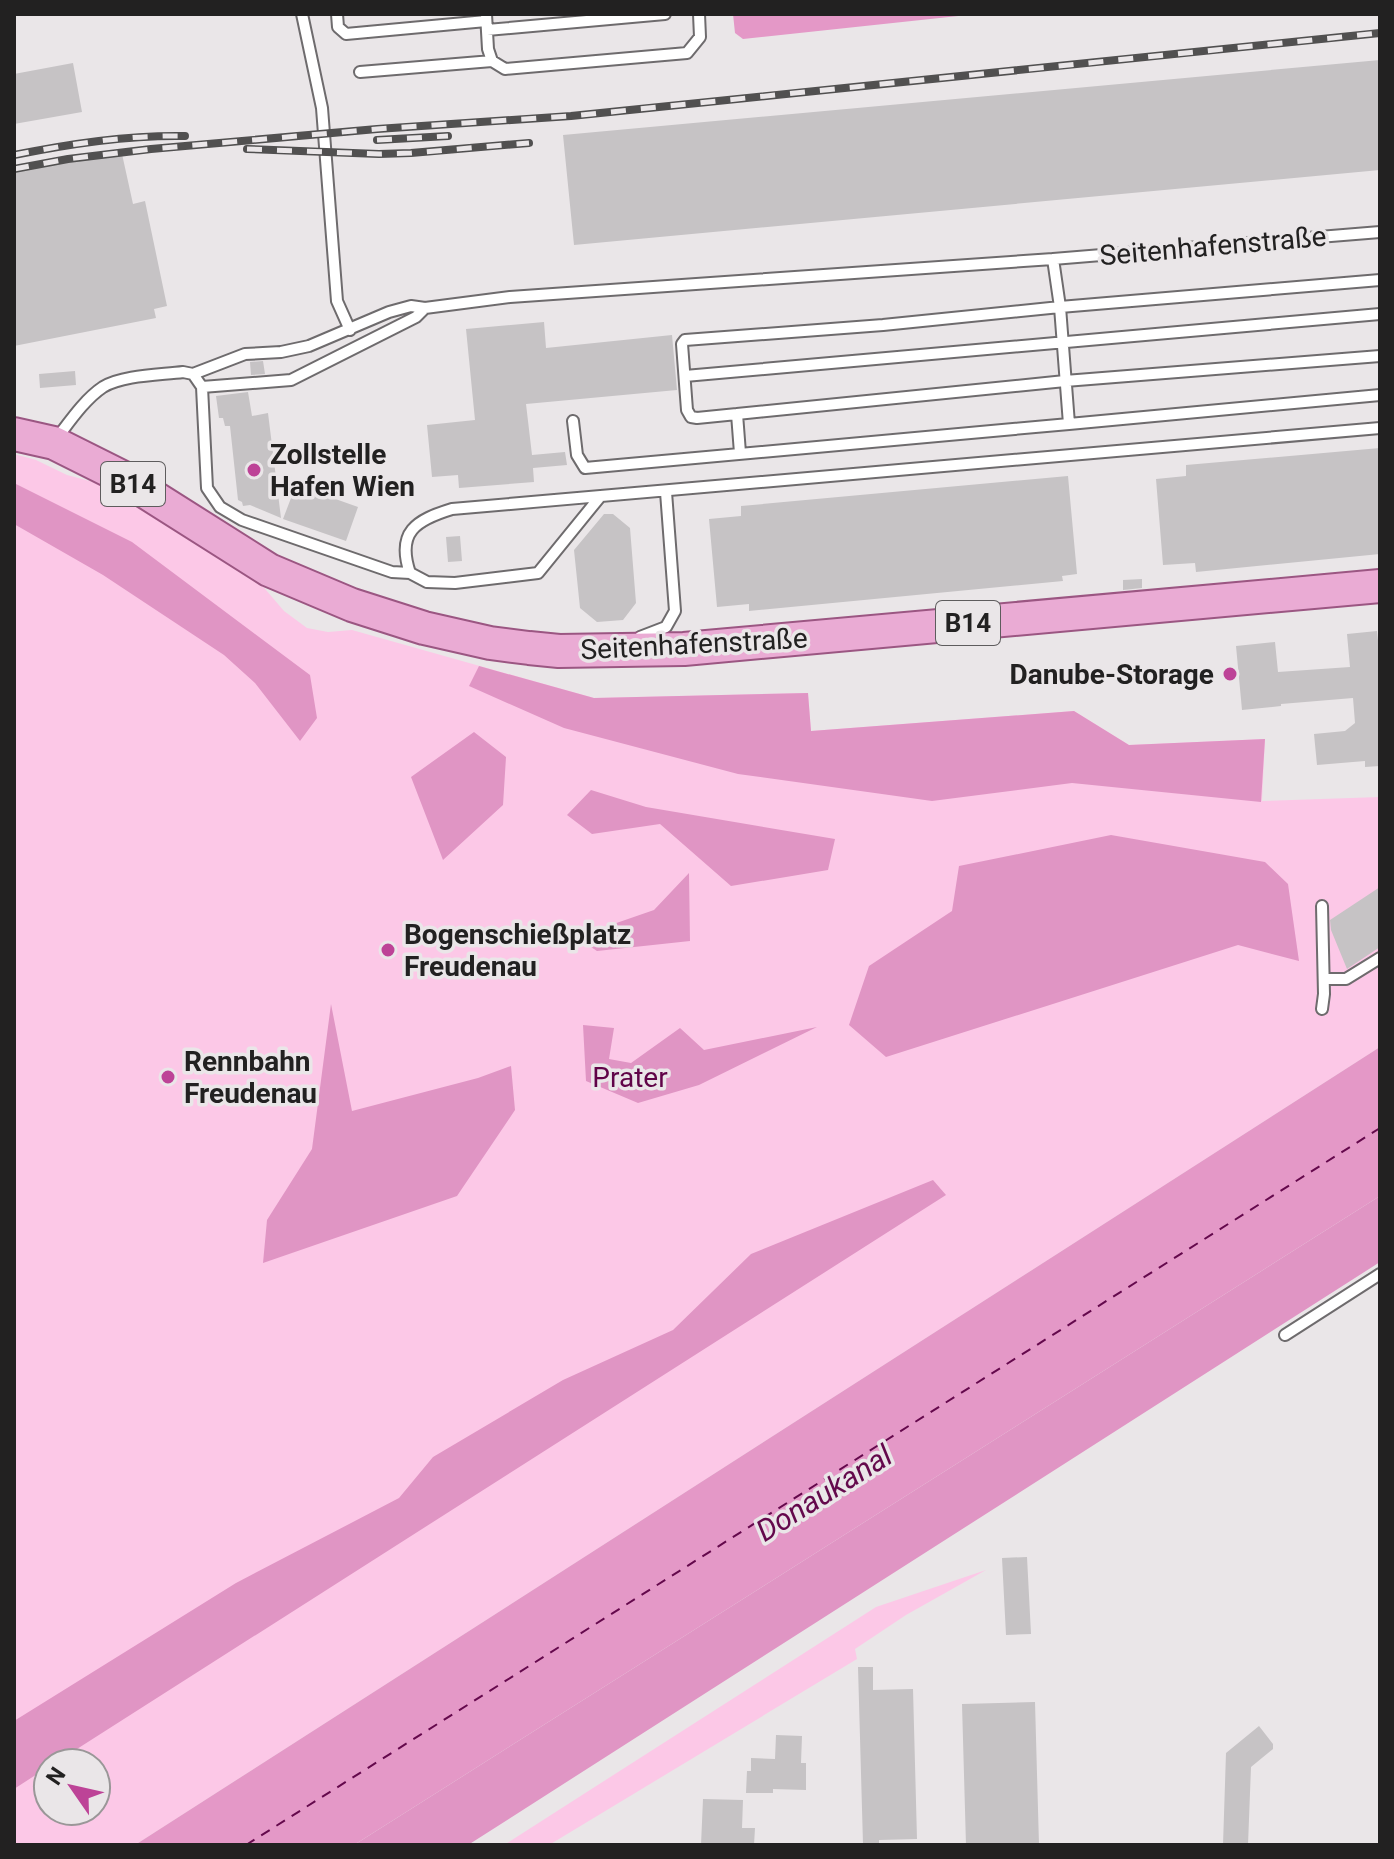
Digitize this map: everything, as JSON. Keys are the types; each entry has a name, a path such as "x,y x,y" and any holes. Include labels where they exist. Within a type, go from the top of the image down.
{"main road":[{"name":"Seitenhafenstraße","path":"14,434 54,443 122,477 269,570 352,605 424,628 529,648 559,651 684,649 1380,586"}],"lane":[{"path":"302,14 322,108 337,301 350,330"},
{"path":"337,14 338,27 346,34 486,22 665,14"},
{"path":"360,72 492,61 505,69 687,53 700,37 699,14"},
{"path":"486,22 492,61"},
{"name":"Seitenhafenstraße","path":"54,443 74,416 103,387 118,380 183,372 193,374 245,354 281,352 309,346 389,312 411,306 425,308 510,297 1053,259 1380,232"},
{"path":"1053,259 1069,424"},
{"path":"1380,280 685,340 682,344 687,410 691,417 697,418 1065,381 1380,356"},
{"name":"Seitenhafenstraße","path":"202,387 291,380 416,317 425,308"},
{"path":"685,376 1380,314"},
{"path":"193,374 202,387 207,488 220,507 242,520 392,572 410,573 427,582 455,583 538,573 599,498"},
{"path":"573,421 577,455 585,468 1380,395"},
{"path":"737,414 740,453"},
{"path":"410,573 404,556 414,527 452,509 1380,428"},
{"path":"529,648 566,642 632,641 666,627 675,611 666,492"},
{"path":"1322,906 1322,1009"},
{"path":"1324,979 1346,979 1380,958"},
{"path":"1285,1335 1380,1274"}],"green space":[{"name":"Prater","path":"14,454 36,460 67,475 112,487 260,583 284,611 307,628 328,632 352,630 594,698 808,693 811,731 1074,711 1129,745 1265,739 1262,801 1380,797 1380,1047 135,1845 14,1845"},
{"path":"14,483 132,542 310,675 317,718 300,741 255,683 224,655 103,575 14,524"},
{"path":"479,666 594,698 808,693 811,731 1074,711 1129,745 1265,739 1261,802 1072,783 932,801 738,774 564,728 469,686"},
{"path":"474,732 506,757 503,805 443,860 411,777"},
{"path":"591,790 646,807 835,839 828,870 731,886 660,824 592,834 567,815"},
{"path":"1111,835 1265,862 1288,884 1299,961 1238,945 886,1057 849,1025 869,966 952,911 959,866"},
{"path":"689,873 690,941 597,951 576,937 654,910"},
{"path":"331,1004 352,1111 478,1078 511,1066 515,1110 457,1196 263,1263 267,1220 312,1149"},
{"path":"583,1025 614,1028 609,1059 631,1063 680,1028 704,1050 817,1027 699,1085 638,1103 586,1081"},
{"path":"933,1180 946,1195 80,1747 32,1747 32,1777 14,1789 14,1721 236,1583 399,1498 433,1457 563,1380 673,1330 751,1254"},
{"path":"1380,1196 1380,1262 468,1845 354,1845"},
{"path":"986,1570 906,1615 855,1649 857,1659 549,1845 504,1845 876,1607"}],"water":[{"path":"733,14 977,14 743,39 735,33"},
{"name":"Donaukanal","path":"1380,1047 1380,1196 354,1845 135,1845"}],"building":[{"path":"1380,60 1380,170 574,245 563,135"},
{"path":"73,63 82,112 14,124 14,74"},
{"path":"122,154 133,204 145,201 167,306 154,309 156,318 14,346 14,171"},
{"path":"544,322 546,348 672,335 677,390 526,404 532,455 565,452 567,465 533,468 534,482 459,488 458,475 432,477 427,425 475,420 466,329"},
{"path":"263,361 265,374 251,375 250,362"},
{"path":"75,371 76,385 40,388 39,374"},
{"path":"248,392 252,416 268,413 281,518 250,505 243,506 238,500 230,426 225,426 223,418 219,418 216,396"},
{"path":"1380,448 1380,554 1196,572 1195,563 1163,565 1156,479 1186,476 1186,465"},
{"path":"1068,476 1077,574 1062,576 1063,581 749,611 749,604 717,607 709,519 741,516 741,506"},
{"path":"296,485 358,507 346,541 283,519"},
{"path":"604,514 613,514 630,528 636,603 623,620 597,622 580,608 574,550"},
{"path":"460,536 462,561 448,562 446,537"},
{"path":"1142,579 1142,588 1123,590 1123,580"},
{"path":"1377,631 1380,766 1365,767 1365,761 1317,765 1314,734 1345,731 1355,723 1353,698 1242,710 1236,646 1275,642 1278,672 1350,667 1347,634"},
{"path":"1380,887 1380,947 1347,969 1330,920"},
{"path":"1027,1557 1031,1634 1006,1635 1002,1558"},
{"path":"858,1667 873,1667 873,1690 913,1689 917,1839 879,1840 879,1843 863,1844"},
{"path":"1035,1702 1039,1845 966,1845 962,1704"},
{"path":"1259,1726 1273,1744 1273,1749 1251,1767 1248,1845 1223,1845 1226,1753"},
{"path":"776,1735 802,1736 801,1763 806,1763 806,1790 773,1789 773,1793 746,1793 751,1758 775,1759"},
{"path":"703,1799 743,1800 742,1828 755,1828 754,1845 701,1845"}],"ferry route":[{"path":"246,1845 1380,1128"}],"railway":[{"path":"14,169 151,149 571,116 1380,33"},
{"path":"14,155 99,141 185,136"},
{"path":"377,140 448,136"},
{"path":"247,149 379,154 529,143"}],"place":[{"name":"Zollstelle Hafen Wien","path":"254,470"},
{"name":"Danube-Storage","path":"1230,674"},
{"name":"Bogenschießplatz Freudenau","path":"388,950"},
{"name":"Rennbahn Freudenau","path":"168,1077"}]}
